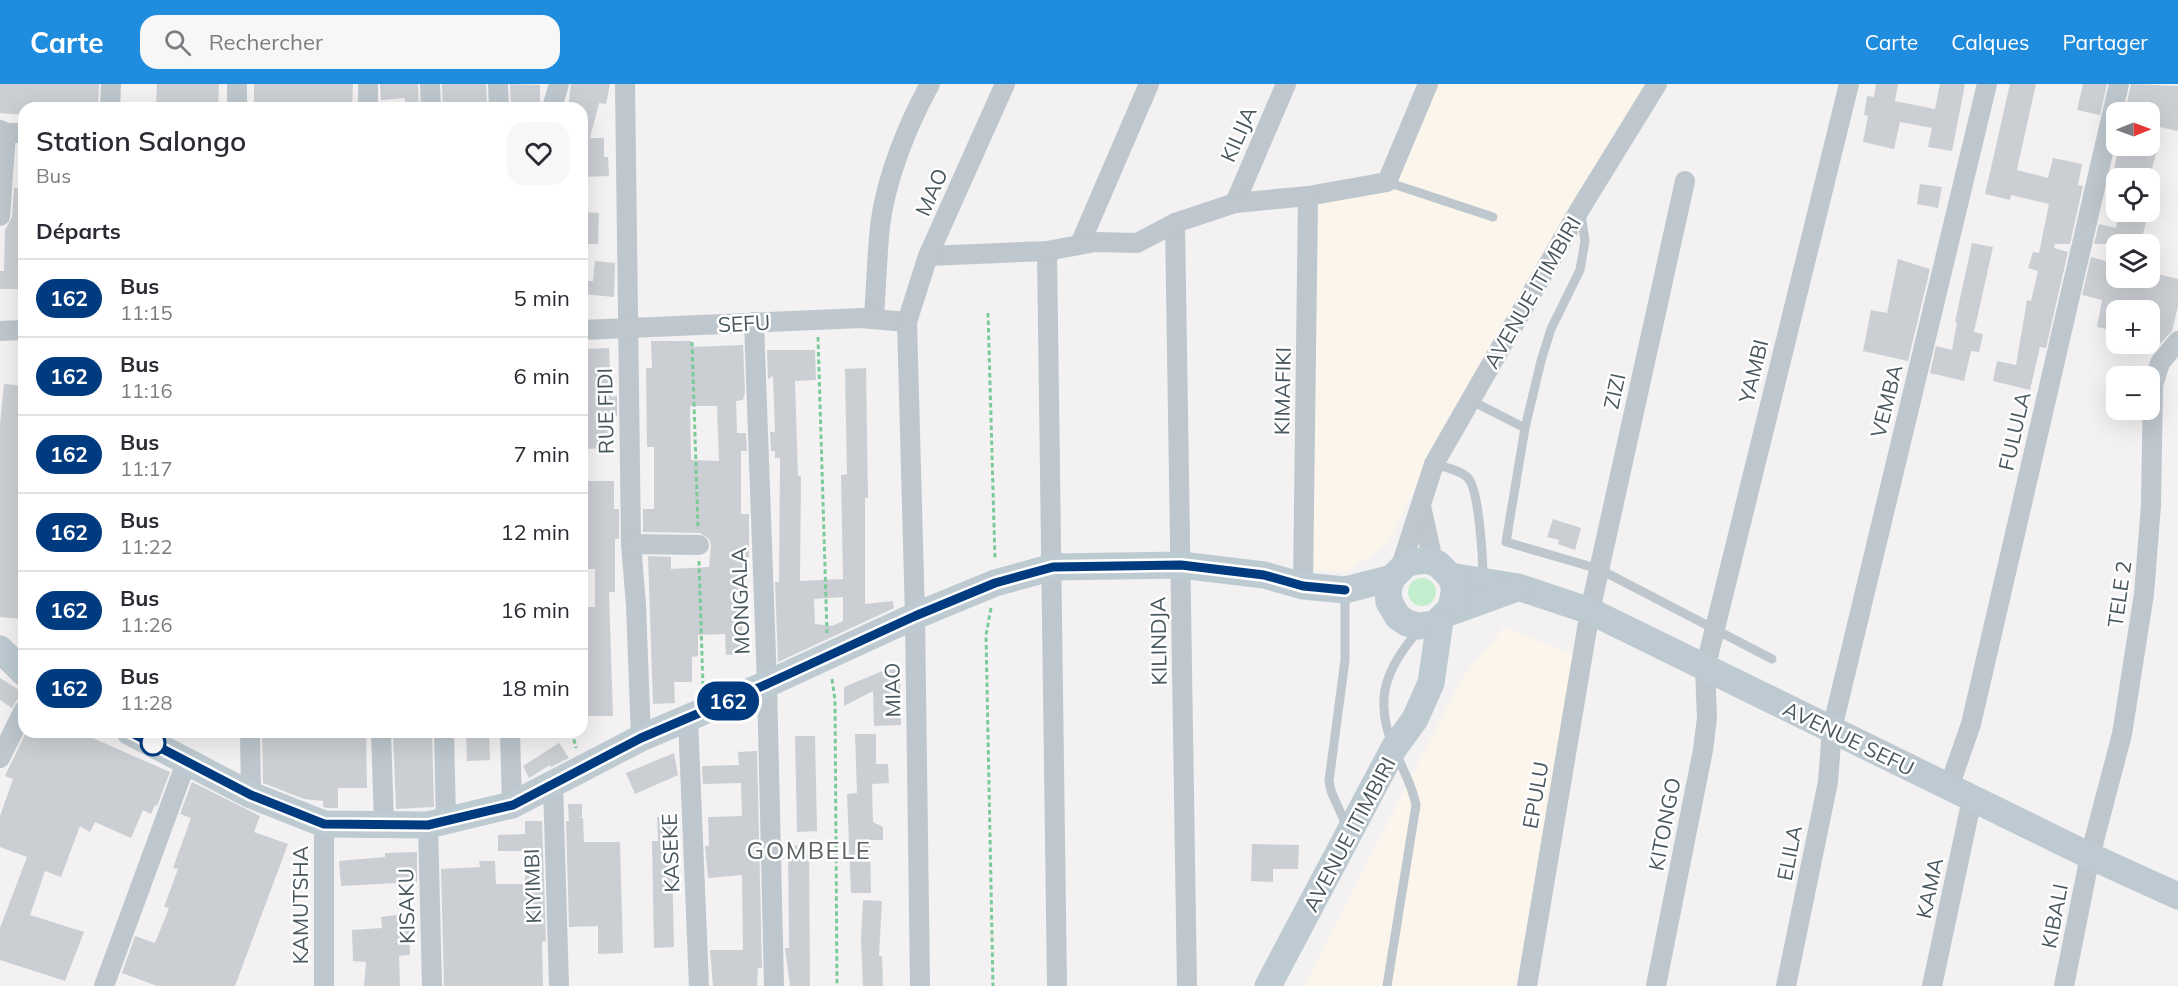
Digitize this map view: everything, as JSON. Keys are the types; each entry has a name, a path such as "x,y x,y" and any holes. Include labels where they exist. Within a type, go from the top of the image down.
{"main road":[{"path":"1345,590 1396,572 1420,559 1442,569 1455,595 1444,617"},
{"path":"142,738 251,795 324,824 437,823 513,805 641,738 767,684 915,616 995,583 1053,567 1181,565 1264,575 1303,586 1345,590 1404,623 1424,626 1518,587"},
{"name":"AVENUE SEFU","path":"1442,569 1483,581 1518,587 1590,611 2090,856 2178,896"},
{"path":"1396,572 1388,596 1404,623 1431,683"},
{"name":"AVENUE ITIMBIRI","path":"1268,986 1394,748 1415,719 1431,683 1444,617"},
{"path":"0,649 18,667"}],"street":[{"path":"110,102 111,84"},
{"path":"237,84 237,102"},
{"path":"368,84 368,102"},
{"path":"430,84 431,102"},
{"path":"498,84 499,102"},
{"path":"554,102 559,84"},
{"name":"RUE FIDI","path":"625,84 631,544 636,605 641,738"},
{"name":"MAO","path":"874,318 883,213 891,178 916,110 930,84"},
{"name":"MAO","path":"907,322 928,256 1005,84"},
{"path":"1080,244 1149,84"},
{"name":"KILIJA","path":"1234,203 1286,84"},
{"path":"928,256 1047,251 1080,244 1137,243 1175,223 1234,203 1308,196 1387,182 1428,84"},
{"name":"AVENUE ITIMBIRI","path":"1422,506 1425,483 1434,464 1580,209 1657,84"},
{"name":"YAMBI","path":"1705,669 1849,84"},
{"name":"VEMBA","path":"1832,729 1987,84"},
{"name":"FULULA","path":"1961,793 1971,724 2119,84"},
{"path":"0,216 10,132"},
{"name":"ZIZI","path":"1590,611 1685,181"},
{"name":"KIMAFIKI","path":"1303,586 1308,196"},
{"name":"KILINDJA","path":"1175,223 1187,986"},
{"path":"1047,251 1057,986"},
{"name":"SEFU","path":"588,330 874,318 907,322"},
{"name":"MONGALA","path":"754,322 767,684 774,986"},
{"name":"MIAO","path":"907,322 915,616 920,986"},
{"path":"0,331 18,330"},
{"name":"TELE 2","path":"2090,856 2122,734 2144,594 2151,505 2153,385 2160,363 2178,341"},
{"path":"1422,506 1442,569"},
{"path":"1396,572 1422,506"},
{"path":"631,544 699,545"},
{"name":"EPULU","path":"1527,986 1590,611"},
{"name":"KITONGO","path":"1656,986 1707,718 1705,669"},
{"name":"KASEKE","path":"696,715 699,986"},
{"path":"0,758 18,722"},
{"name":"ELILA","path":"1786,986 1828,782 1832,729"},
{"path":"250,738 251,795"},
{"path":"381,738 384,824"},
{"name":"KISAKU","path":"432,986 437,823 444,738"},
{"path":"510,738 513,805"},
{"path":"104,986 187,760"},
{"name":"KIYIMBI","path":"553,785 559,986"},
{"name":"KAMA","path":"1932,986 1961,793"},
{"name":"KAMUTSHA","path":"324,824 324,986"},
{"name":"KIBALI","path":"2064,986 2090,856"}],"lane":[{"path":"1387,182 1493,217"},
{"path":"1580,209 1586,241 1580,270 1551,329 1525,428 1506,542 1599,569 1772,659"},
{"path":"1470,400 1525,428"},
{"path":"1434,464 1466,475 1473,484 1476,511 1482,532 1483,581"},
{"path":"1345,590 1345,660 1329,781 1330,792 1349,832"},
{"path":"1388,986 1416,805 1413,786 1394,748 1383,709 1386,681 1404,623"}],"path":[{"path":"988,313 995,583 986,635 993,986"},
{"path":"691,326 699,545 696,715"}],"shaded area":[{"path":"1428,84 1656,84 1444,429 1388,543 1347,572 1311,570 1319,194 1387,182"},
{"path":"1504,627 1577,656 1516,986 1304,986 1461,680"}],"green space":[{"path":"1422,578 1432,582 1436,592 1432,602 1422,606 1412,602 1408,592 1412,582"}],"building":[{"path":"0,84 99,84 98,102 18,102 18,114 0,113"},
{"path":"157,84 219,84 218,102 156,102"},
{"path":"254,84 353,84 352,102 254,102"},
{"path":"380,84 418,84 419,102 405,102 405,98 381,100"},
{"path":"442,84 486,84 487,102 443,102"},
{"path":"510,84 540,85 540,102 511,102"},
{"path":"571,84 610,84 606,104 599,103 590,138 604,138 604,157 608,157 609,176 588,177 588,102 569,102"},
{"path":"1876,84 1898,84 1895,101 1935,109 1940,84 1965,84 1952,151 1928,147 1932,128 1900,122 1894,149 1863,142 1868,116 1864,115 1867,96 1874,97"},
{"path":"2010,84 2036,84 2017,170 2048,178 2053,158 2082,164 2078,185 2083,186 2070,244 2055,244 2054,248 2068,252 2046,348 2040,347 2030,390 1993,381 1997,361 2016,365 2027,300 2031,301 2038,271 2028,268 2033,252 2039,253 2049,204 2011,195 2010,200 1985,194"},
{"path":"2083,84 2107,84 2100,115 2077,110"},
{"path":"2131,84 2178,86 2178,131 2160,127 2160,102 2127,102"},
{"path":"2117,156 2155,156 2152,168 2114,168"},
{"path":"1920,184 1942,187 1938,208 1917,204"},
{"path":"14,188 18,188 18,289 0,289 0,271 4,271 5,230 12,217"},
{"path":"588,212 599,213 598,244 588,244"},
{"path":"2117,222 2146,222 2143,234 2106,234 2106,244 2094,244 2099,224 2116,228"},
{"path":"1972,243 1993,247 1974,332 1983,334 1979,352 1971,351 1964,381 1930,373 1936,346 1952,350 1957,322 1955,322"},
{"path":"2091,257 2106,261 2106,288 2160,288 2160,274 2178,279 2178,306 2172,331 2160,344 2160,300 2106,300 2106,329 2097,327 2102,300 2082,295"},
{"path":"1898,259 1930,269 1908,361 1863,351 1871,310 1887,313"},
{"path":"595,261 615,263 614,297 588,295 588,281 593,281"},
{"path":"651,341 691,341 691,347 743,345 745,392 743,400 736,401 737,433 746,433 747,451 741,451 741,514 749,514 749,557 743,558 744,570 740,570 743,654 726,655 725,634 698,635 698,656 692,657 692,682 674,682 675,703 653,704 648,556 671,557 671,569 709,567 711,545 709,539 700,533 643,532 643,509 654,509 654,447 647,447 646,368 652,368","holes":["690,406 717,406 719,461 691,460"]},
{"path":"609,348 611,397 617,396 617,416 607,416 608,448 588,449 588,349"},
{"path":"767,350 815,350 816,380 795,381 798,476 801,476 800,581 843,579 841,475 847,474 845,369 866,368 868,498 865,498 865,604 893,601 894,608 778,662 775,582 779,582 780,458 775,458 775,451 771,451 770,432 775,432 773,376 768,379","holes":["843,597 843,621 832,626 815,624 814,599"]},
{"path":"4,384 18,385 18,618 0,617 0,425"},
{"path":"588,481 614,481 614,509 619,509 619,539 615,539 615,592 609,592 613,716 588,716 588,607 595,607 595,569 588,569"},
{"path":"1553,519 1581,528 1575,550 1558,544 1559,540 1547,537"},
{"path":"900,669 901,725 874,726 873,691 844,706 844,687 885,670"},
{"path":"0,678 18,689 18,700 12,708 0,700"},
{"path":"855,734 876,734 876,764 888,764 889,783 872,784 873,822 883,827 883,840 870,840 871,893 851,893 847,794 857,793"},
{"path":"795,736 815,736 817,831 797,832"},
{"path":"23,738 93,738 170,772 157,806 155,805 151,814 143,810 131,838 95,822 90,832 80,826 61,877 45,871 30,915 84,932 65,981 0,960 0,928 27,857 0,847 0,816 13,779 5,776"},
{"path":"262,738 366,738 367,788 338,788 338,808 323,807 323,801 304,799 263,783"},
{"path":"393,738 432,738 434,807 396,809"},
{"path":"466,738 489,738 490,760 467,761"},
{"path":"559,743 569,758 551,767 550,765 529,778 523,766"},
{"path":"757,751 762,968 758,968 757,986 713,986 710,950 743,950 742,875 708,878 705,846 709,846 708,817 742,816 741,783 703,784 702,766 739,765 738,752"},
{"path":"674,753 678,775 635,794 626,773"},
{"path":"192,782 260,816 254,832 288,844 235,986 157,986 122,973 135,936 155,943 169,908 164,907 178,869 173,868 191,818 180,814"},
{"path":"568,804 582,804 582,817 579,818 583,818 584,842 620,842 623,953 598,954 598,926 569,927 566,821 569,821"},
{"path":"657,817 671,817 674,947 654,948 652,841 658,841"},
{"path":"525,821 542,821 546,941 542,942 543,986 444,986 441,869 480,867 479,861 495,861 496,884 525,884 525,851 498,851 498,835 525,834"},
{"path":"1252,844 1299,845 1298,869 1273,869 1273,882 1251,881"},
{"path":"809,845 810,986 790,986 785,948 789,948 788,846"},
{"path":"417,852 417,882 341,886 339,861 385,857 385,853"},
{"path":"863,900 882,901 879,956 882,956 883,986 863,986 861,939"},
{"path":"409,913 410,955 399,956 400,986 364,986 366,962 353,961 352,930 382,928 381,917"}],"bus line":[{"name":"162","path":"142,738 251,795 324,824 428,825 513,805 641,738 767,684 915,616 995,583 1053,567 1181,565 1264,575 1303,586 1345,590"}],"district":[{"name":"GOMBELE","path":"809,850"}]}
